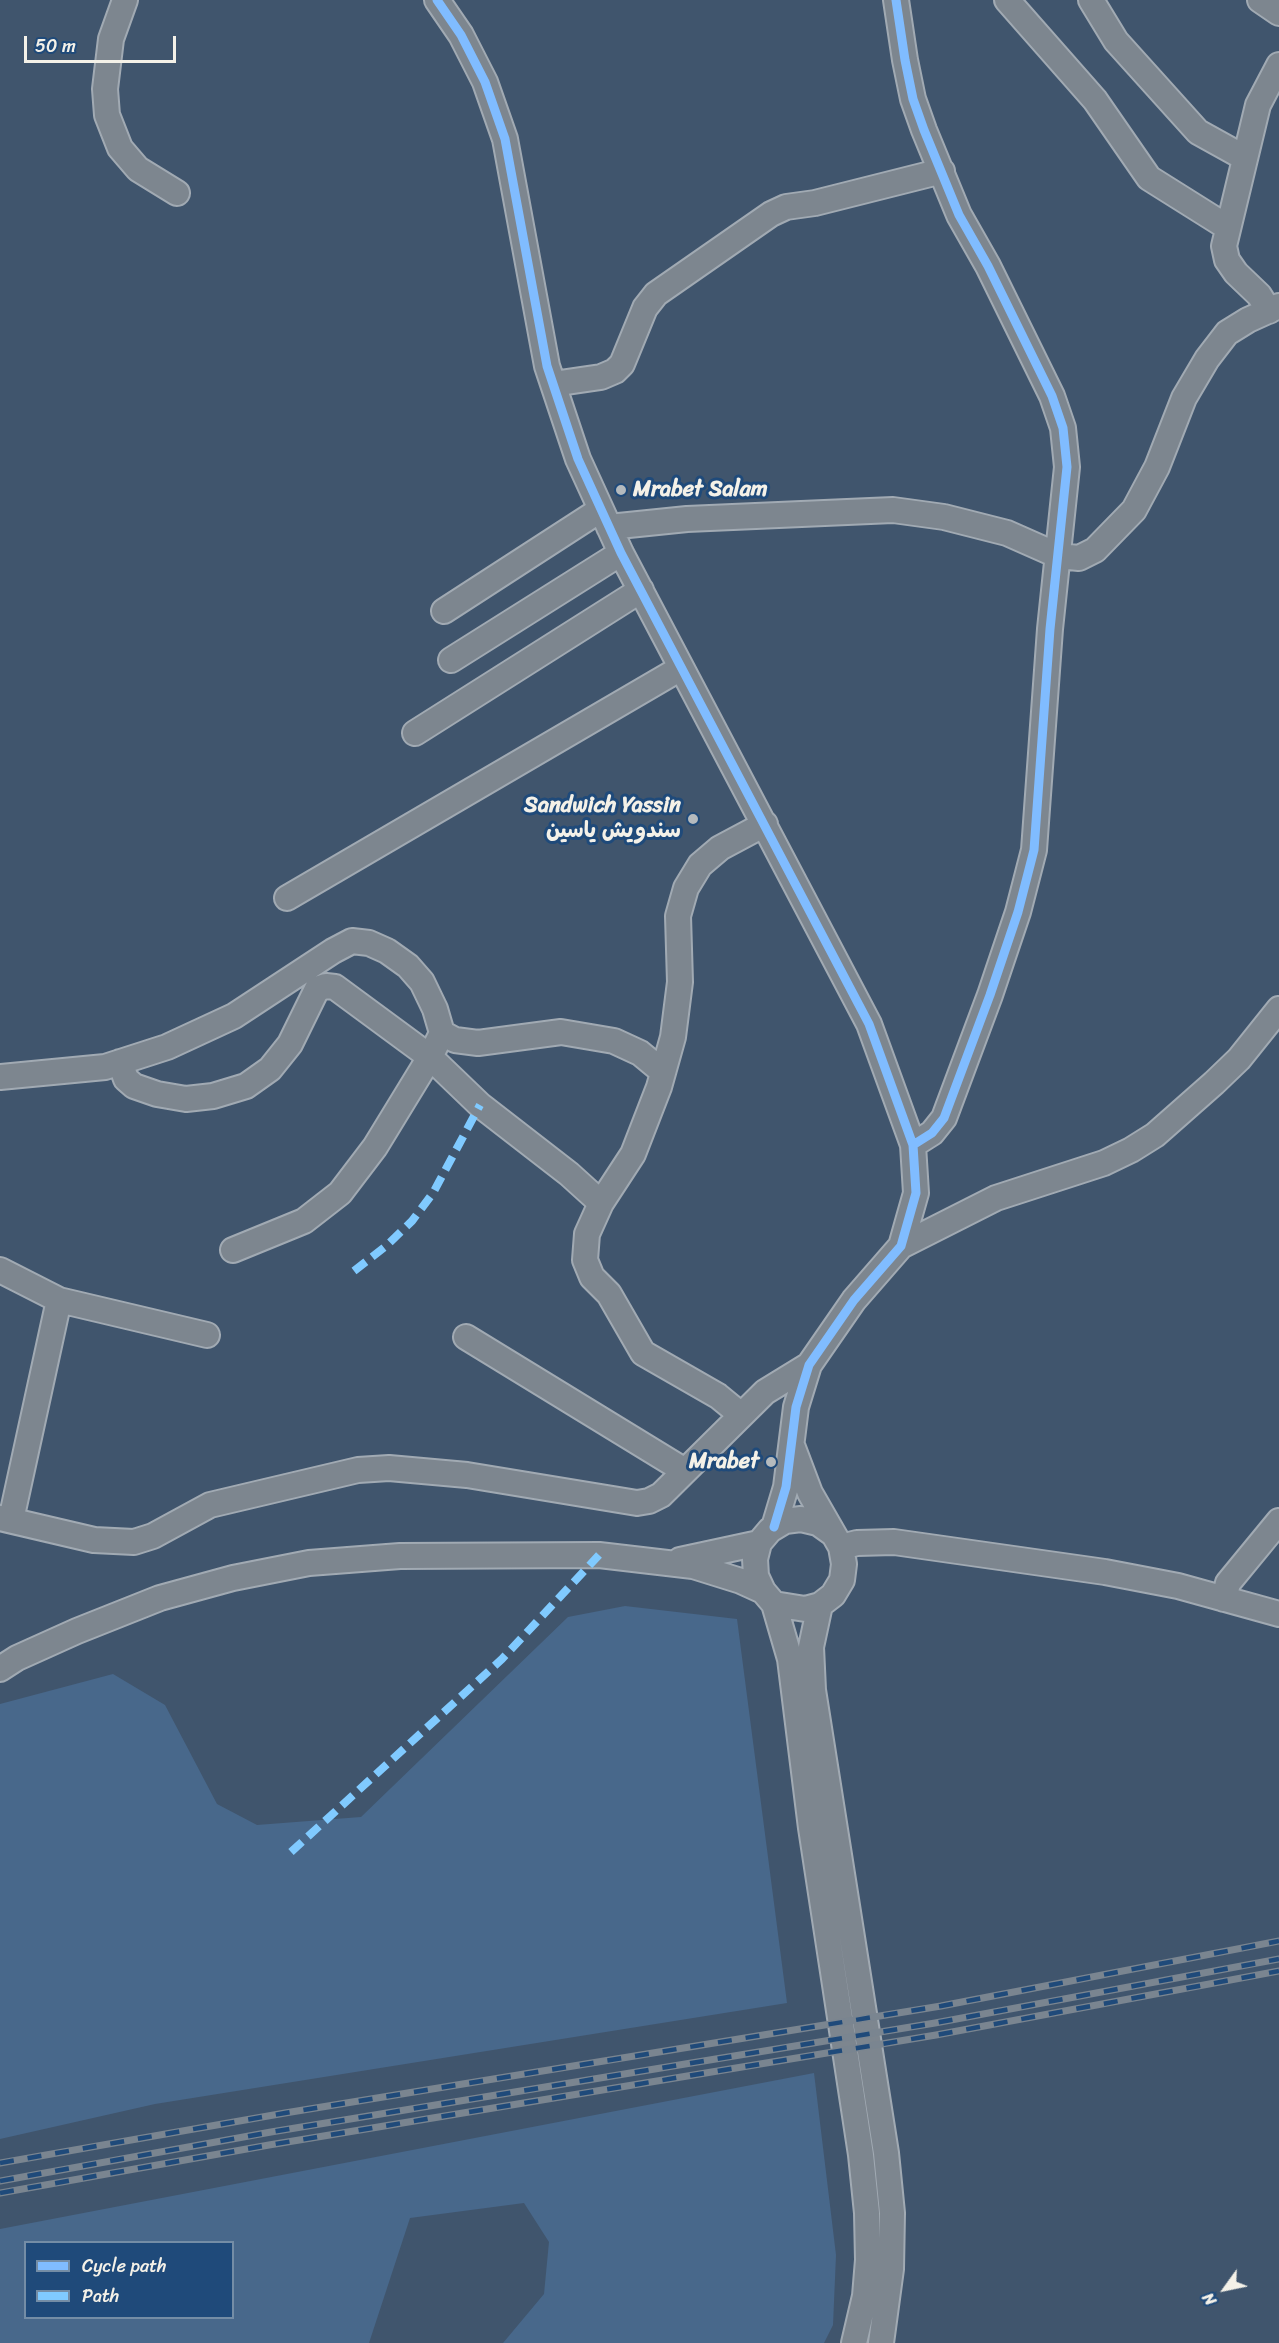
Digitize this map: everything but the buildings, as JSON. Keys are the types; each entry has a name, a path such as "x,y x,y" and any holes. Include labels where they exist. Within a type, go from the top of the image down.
{"street":[{"path":"125,0 111,39 105,89 107,115 120,148 138,169 177,193"},
{"path":"437,0 461,35 485,82 505,139 532,296 553,384 578,459 621,553 869,1024 913,1145 916,1193 901,1246"},
{"path":"896,0 913,99 959,215 988,266 1052,396 1063,428 1067,467 1032,860 1018,912 990,996 944,1118 932,1133 913,1145"},
{"path":"1007,0 1095,100 1149,178 1227,227"},
{"path":"1091,0 1116,41 1198,132 1245,158"},
{"path":"1260,0 1279,13"},
{"path":"444,611 604,519 687,519 893,510 944,517 1007,533 1059,556 1079,558 1095,549 1134,510 1157,466 1195,376 1227,333 1274,308 1236,273 1227,260 1224,246 1258,105 1279,65"},
{"path":"553,384 601,376 615,371 622,364 645,308 656,294 771,214 786,207 815,203 942,171"},
{"path":"451,660 621,553"},
{"path":"415,733 641,590"},
{"path":"287,898 681,668"},
{"path":"740,1414 718,1396 643,1353 609,1294 592,1277 585,1249 587,1234 601,1203 633,1154 663,1071 675,1026 680,982 678,916 686,888 700,865 720,848 765,824"},
{"path":"0,1077 83,1070 120,1062 167,1047 234,1016 352,941 369,943 387,951 408,966 422,982 435,1009 442,1033 430,1057 375,1147 340,1193 304,1221 233,1250"},
{"path":"329,986 328,975 335,957 333,951"},
{"path":"120,1062 126,1079 134,1086 157,1094 186,1099 213,1096 246,1086 270,1069 290,1044 317,989 335,987 430,1057 480,1105 569,1174 601,1203"},
{"path":"881,2343 891,2258 892,2213 886,2153 790,1659 769,1597 756,1576 754,1559 767,1535 786,1487 796,1407 809,1365 854,1300 901,1246 996,1197 1104,1163 1131,1150 1155,1134 1214,1083 1239,1059 1279,1009"},
{"path":"442,1033 455,1040 478,1043 561,1032 614,1041 640,1053 663,1071"},
{"path":"0,1270 58,1300 207,1335"},
{"path":"58,1300 6,1519 94,1540 118,1543 153,1536 210,1505 358,1470 389,1468 467,1475 637,1503 650,1501 661,1494 765,1392 809,1365"},
{"path":"466,1337 685,1471"},
{"path":"0,1670 17,1658 77,1631 160,1598 232,1578 309,1563 400,1556 599,1555 669,1562 717,1572 769,1597 805,1609 820,1605 833,1595 842,1580 844,1564 837,1540 810,1493 792,1445"},
{"path":"669,1562 767,1535 785,1521 801,1519 818,1523 837,1540 913,1544 1105,1572 1279,1614"},
{"path":"1224,1599 1228,1583 1279,1521"},
{"path":"820,1605 814,1626 811,1668 822,1826 867,2213 868,2260 865,2296 854,2343"},
{"path":"861,2155 886,2153"}],"shaded area":[{"path":"625,1606 737,1619 787,2003 155,2104 0,2139 0,1704 113,1674 165,1705 217,1804 257,1825 361,1817 568,1617"},
{"path":"814,2073 836,2255 833,2325 824,2343 503,2343 544,2294 549,2242 524,2203 410,2218 369,2343 0,2343 0,2229"}],"railway":[{"path":"0,2163 285,2113 941,2006 1279,1941"},
{"path":"0,2181 271,2132 935,2023 1279,1959"},
{"path":"0,2193 269,2145 936,2035 1279,1971"}],"marked path":[{"path":"354,1271 386,1246 412,1221 433,1193 480,1105"},
{"path":"291,1852 502,1659 599,1555"}],"cycle path":[{"path":"437,0 461,35 485,82 505,139 547,366 578,459 621,553 869,1024 913,1145 916,1193 901,1246 854,1300 809,1365 796,1407 786,1487 774,1527"},
{"path":"896,0 913,99 924,130 959,215 988,266 1052,396 1063,428 1067,467 1050,629 1034,850 1018,912 944,1118 932,1133 913,1145"}],"place":[{"name":"Mrabet Salam","path":"621,490"},
{"name":"Sandwich Yassin سندويش ياسين","path":"693,819"},
{"name":"Mrabet","path":"771,1462"}]}
